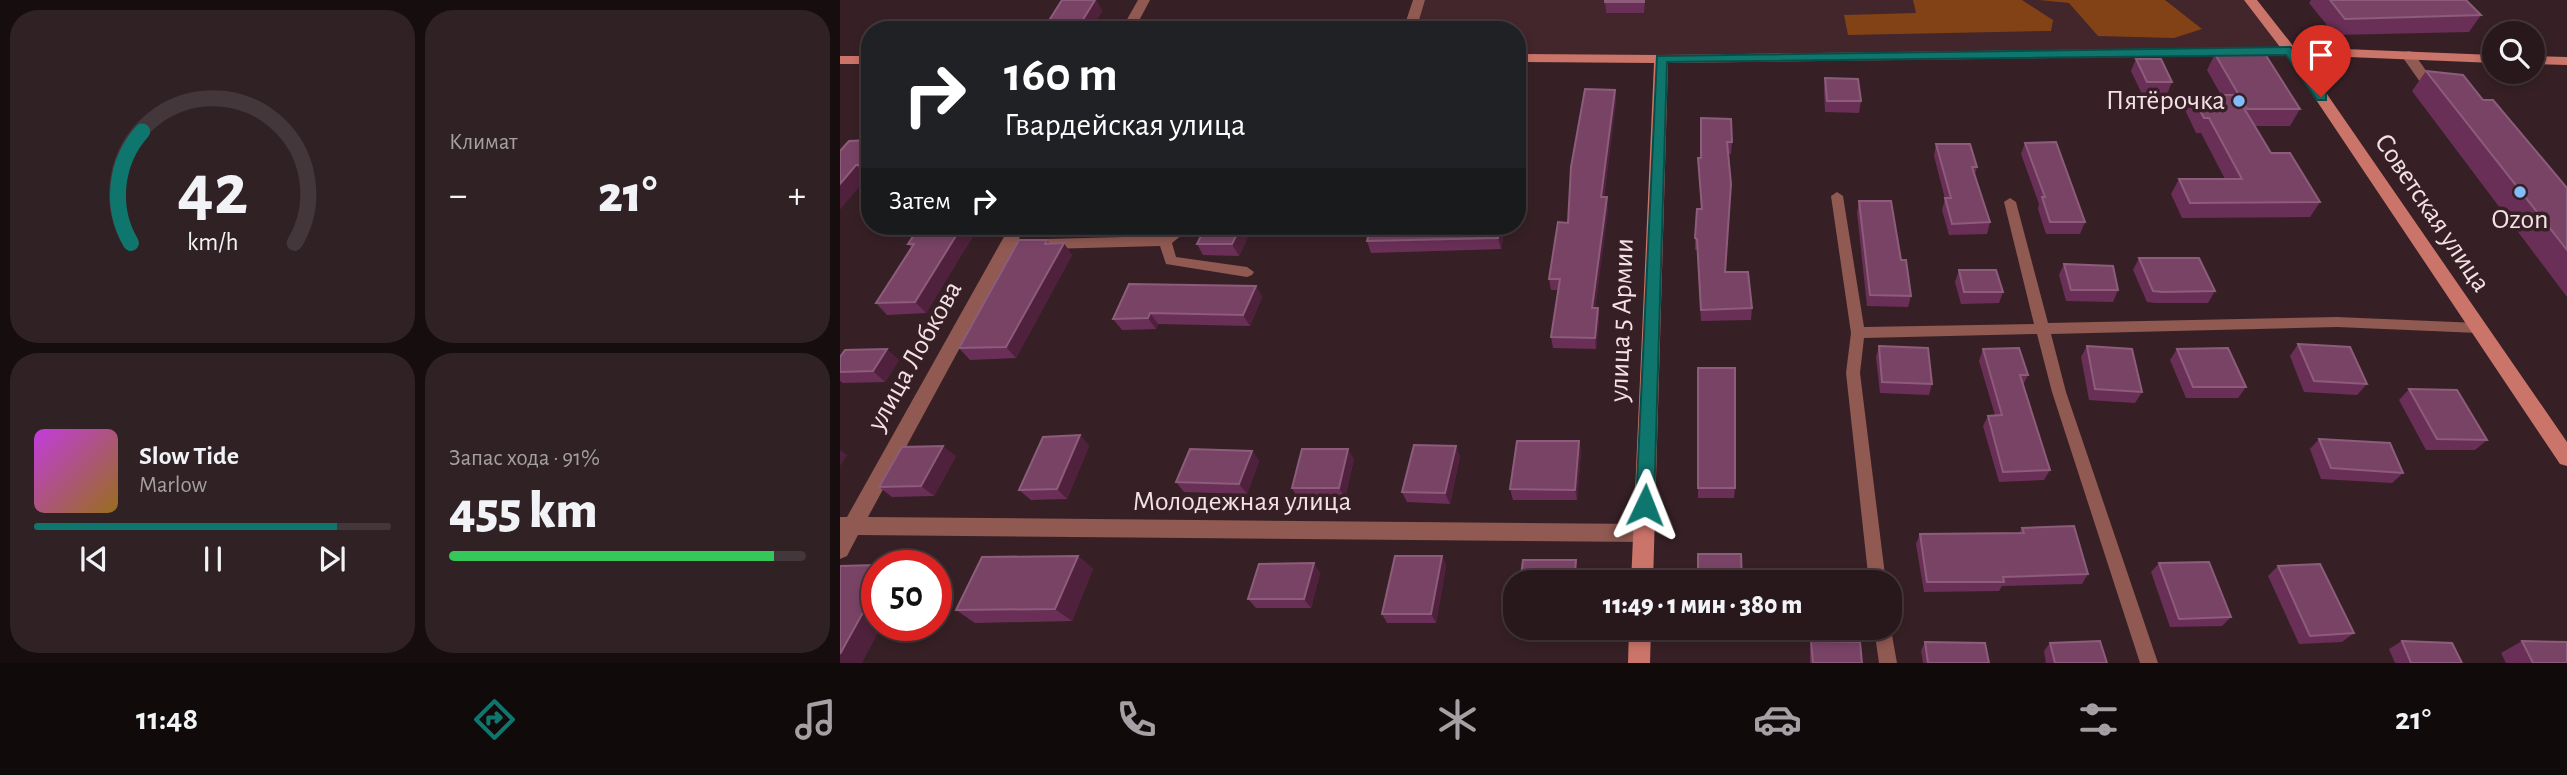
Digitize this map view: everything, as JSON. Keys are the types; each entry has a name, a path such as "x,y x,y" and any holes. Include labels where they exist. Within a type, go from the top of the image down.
{"main road":[{"name":"Советская улица","path":"2249,0 2290,51 2567,458"},
{"path":"1526,58 1661,59 2290,51 2482,58"},
{"name":"улица 5 Армии","path":"1643,570 1661,59"},
{"path":"840,60 861,60"},
{"path":"2545,60 2567,61"},
{"path":"1639,663 1640,640"}],"street":[{"path":"1132,21 1144,0"},
{"path":"1412,21 1419,0"},
{"path":"2408,55 2430,86 2457,90"},
{"name":"улица Лобкова","path":"840,549 846,527 1019,240"},
{"name":"Молодежная улица","path":"846,527 1644,533"}],"lane":[{"path":"1837,196 1858,333 1853,373 1876,570"},
{"path":"2010,202 2059,392 2149,663"},
{"path":"1019,240 1165,241 1174,235"},
{"path":"1165,241 1171,261 1247,272"},
{"path":"1858,333 2045,331 2336,321 2478,328"},
{"path":"1885,640 1888,663"}],"shaded area":[{"path":"1419,0 2250,0 2290,51 1526,58 1526,21 1412,21"},
{"path":"1913,0 2022,0 2053,20 2051,31 1848,35 1844,15 1916,13"},
{"path":"2039,0 2165,0 2202,29 2174,38 2098,36 2069,3"}],"building":[{"path":"1062,0 1095,0 1082,21 1049,21"},
{"path":"1644,0 1644,2 1605,2"},
{"path":"2330,0 2466,0 2481,15 2345,19"},
{"path":"2215,54 2265,54 2300,109 2247,109"},
{"path":"2136,59 2161,59 2172,82 2147,82"},
{"path":"2426,71 2463,75 2483,100 2493,100 2567,188 2567,250"},
{"path":"1825,78 1858,79 1861,101 1827,101"},
{"path":"1585,89 1615,90 1601,197 1607,197 1592,308 1598,308 1595,338 1551,337 1560,279 1549,279 1558,222 1568,223 1571,167"},
{"path":"2192,95 2236,95 2271,153 2290,153 2320,202 2190,203 2179,179 2242,179 2209,118 2204,118"},
{"path":"1701,118 1731,119 1732,142 1727,142 1731,184 1725,272 1748,272 1752,308 1701,310 1695,238 1697,209 1702,209 1698,158 1701,158"},
{"path":"861,140 861,164 856,165 840,184 840,151 849,141"},
{"path":"2056,142 2085,222 2050,222 2042,197 2045,197 2025,143"},
{"path":"1936,144 1970,144 1977,167 1972,167 1990,222 1952,224 1945,198 1951,198"},
{"path":"1859,201 1891,201 1901,260 1906,260 1911,296 1870,295"},
{"path":"914,235 956,235 915,302 876,303 914,244 908,244"},
{"path":"1202,235 1236,235 1232,244 1197,244"},
{"path":"1369,235 1498,235 1498,238 1367,241"},
{"path":"1019,240 1047,240 1045,244 1064,243 1006,347 959,348"},
{"path":"2139,258 2199,258 2215,291 2153,291"},
{"path":"2064,264 2113,266 2118,290 2071,290"},
{"path":"1959,270 1996,270 2003,292 1964,292"},
{"path":"1129,284 1256,286 1243,315 1150,313 1148,318 1113,319"},
{"path":"2298,344 2350,347 2367,384 2314,381"},
{"path":"1879,346 1928,348 1932,384 1882,382"},
{"path":"2087,346 2132,349 2142,392 2095,389"},
{"path":"2019,348 2028,375 2020,375 2050,470 2003,472 1988,416 2002,415 1983,349"},
{"path":"2228,348 2246,387 2193,387 2177,349"},
{"path":"887,349 873,371 840,372 840,357 845,350"},
{"path":"1698,368 1735,368 1735,488 1698,488"},
{"path":"2409,389 2457,390 2487,440 2437,439"},
{"path":"1080,435 1057,489 1019,490 1043,437"},
{"path":"2319,439 2390,443 2403,473 2331,468"},
{"path":"1517,441 1579,441 1575,490 1510,489"},
{"path":"1414,445 1456,446 1445,493 1402,492"},
{"path":"943,446 921,486 879,487 902,447"},
{"path":"1190,449 1252,451 1239,484 1176,482"},
{"path":"1302,449 1348,449 1339,488 1292,488"},
{"path":"2074,526 2088,574 2003,577 2004,582 1927,582 1920,534 2024,533 2022,528"},
{"path":"1698,554 1741,554 1742,570 1698,570"},
{"path":"1078,556 1055,609 956,610 982,557"},
{"path":"1395,556 1442,556 1431,614 1382,614"},
{"path":"1523,560 1576,560 1575,570 1522,570"},
{"path":"2209,562 2231,617 2179,619 2159,563"},
{"path":"1314,563 1304,599 1248,599 1259,564"},
{"path":"2320,564 2354,633 2310,636 2278,566"},
{"path":"861,565 861,616 840,654 840,566"},
{"path":"1811,641 1860,642 1862,663 1813,663"},
{"path":"2100,641 2107,663 2055,663 2050,643"},
{"path":"2402,641 2452,643 2462,663 2411,663"},
{"path":"2522,641 2567,642 2567,663 2533,663"},
{"path":"1925,642 1985,643 1989,663 1928,663"}],"place":[{"name":"Пятёрочка","path":"2239,101"},
{"name":"Ozon","path":"2520,192"}],"route":[{"path":"1645,505 1661,59 2290,51 2321,97"}]}
